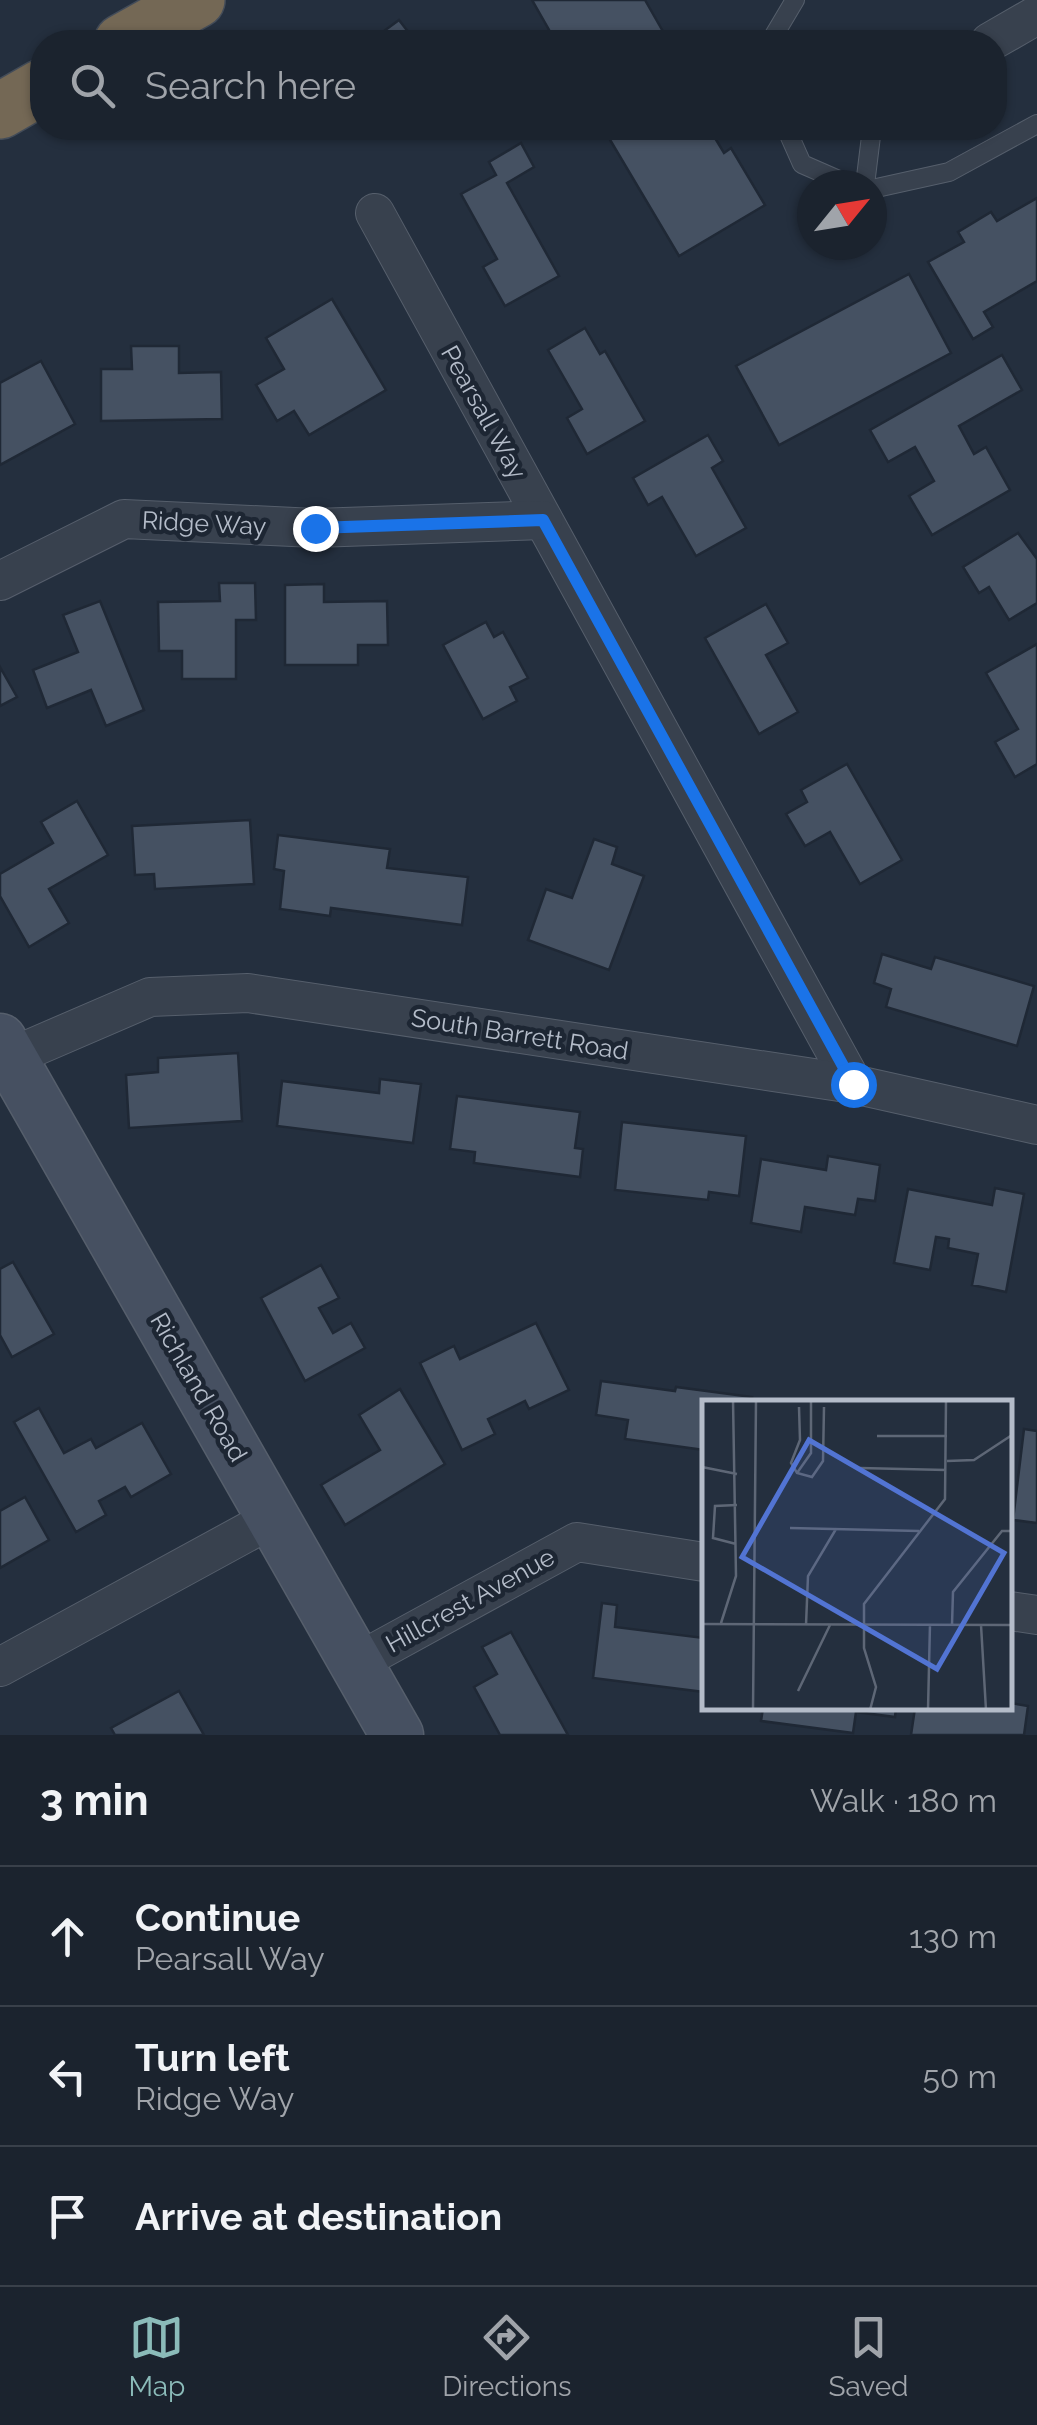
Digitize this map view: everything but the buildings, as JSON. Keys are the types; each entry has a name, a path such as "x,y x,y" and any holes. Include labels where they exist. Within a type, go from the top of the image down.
{"highway":[{"path":"143,30 197,0"},
{"path":"0,111 30,94"}],"street":[{"path":"1007,33 1037,16"},
{"name":"Pearsall Way","path":"375,213 853,1084"},
{"name":"Ridge Way","path":"0,582 124,520 315,528 543,520"},
{"name":"South Barrett Road","path":"4,1053 150,997 248,993 853,1084 1037,1125"},
{"name":"Richland Road","path":"4,1053 397,1735"},
{"path":"0,1667 274,1518"},
{"name":"Hillcrest Avenue","path":"356,1663 577,1542 702,1562"},
{"path":"1012,1611 1037,1616"}],"lane":[{"path":"777,30 795,0"},
{"path":"887,186 949,172 1037,124"},
{"path":"791,140 802,164 816,170"},
{"path":"867,170 871,140"}],"route":[{"path":"315,528 543,520 853,1084"}]}
